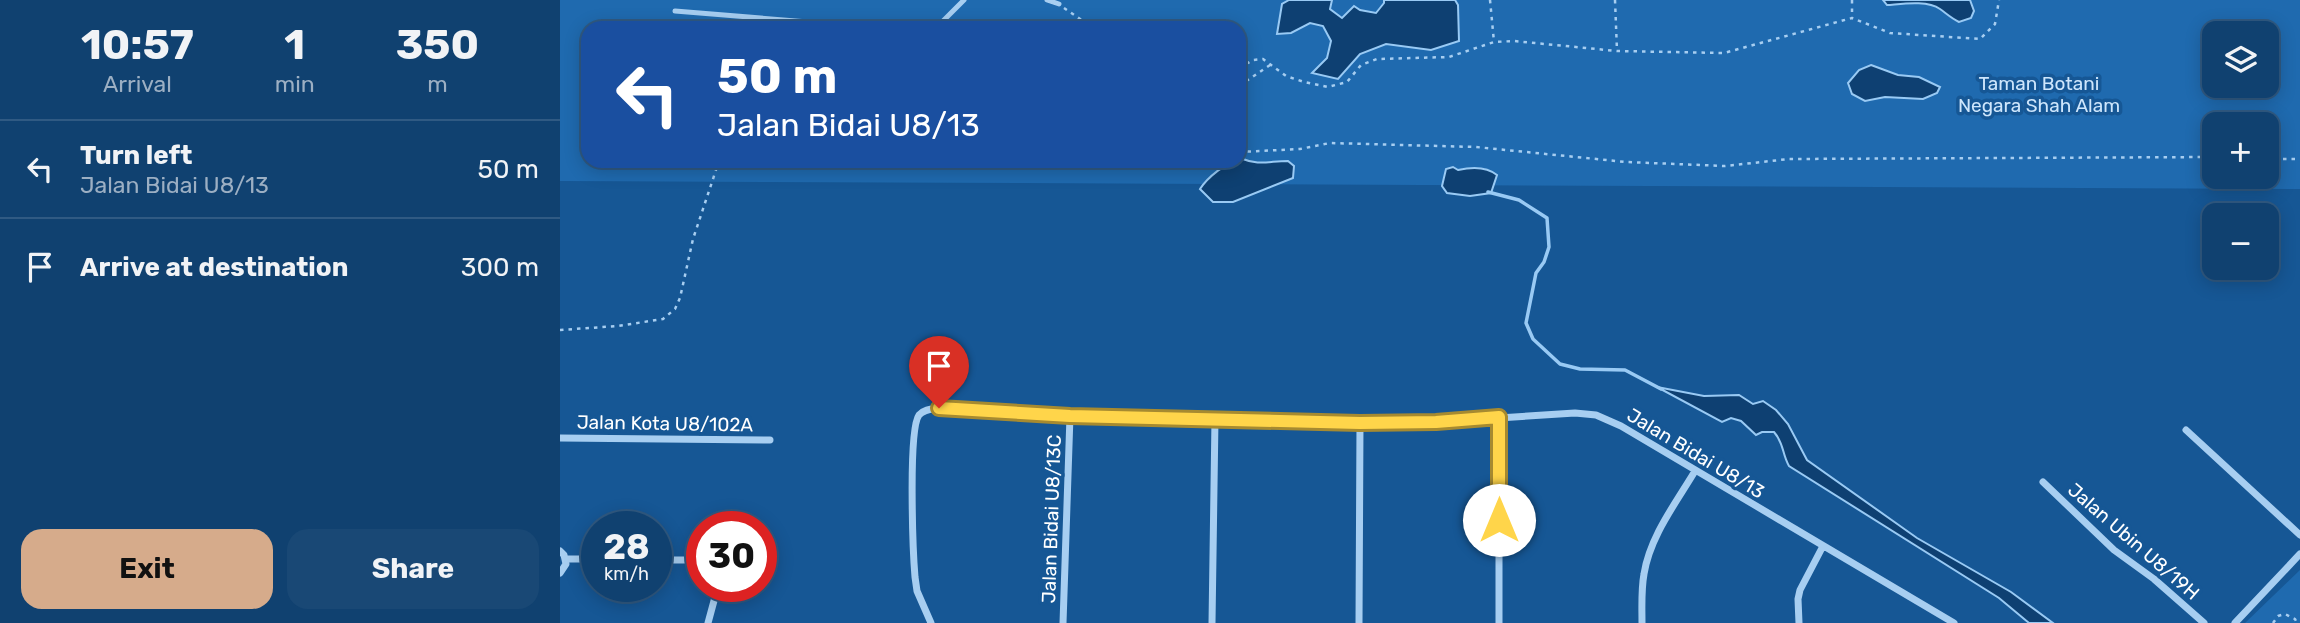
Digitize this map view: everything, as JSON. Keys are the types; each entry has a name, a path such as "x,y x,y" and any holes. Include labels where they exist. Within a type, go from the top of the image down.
{"street":[{"name":"Jalan Bidai U8/13","path":"930,623 917,591 913,553 914,447 919,414 928,409 939,408 1070,416 1360,423 1436,422 1575,413 1596,415 1621,425 1954,623"},
{"name":"Jalan Bidai U8/13C","path":"1063,623 1070,416"},
{"path":"1499,417 1499,623"},
{"path":"1212,623 1215,419"},
{"path":"1359,623 1360,423"},
{"path":"2186,430 2300,535"},
{"name":"Jalan Kota U8/102A","path":"560,438 770,440"},
{"path":"1642,623 1642,590 1647,559 1661,527 1695,471"},
{"name":"Jalan Ubin U8/19H","path":"2043,482 2114,550 2154,579 2204,623"},
{"path":"1799,623 1800,590 1823,546"},
{"path":"560,551 565,559 565,568 560,573"},
{"path":"2235,623 2300,554"},
{"path":"565,559 581,559"},
{"path":"708,623 714,602"}],"lane":[{"path":"943,21 964,0"},
{"path":"1047,0 1059,4"},
{"path":"675,10 802,21"}],"path":[{"path":"1490,0 1494,42"},
{"path":"1615,0 1617,51"},
{"path":"1852,0 1852,18"},
{"path":"1246,64 1263,59 1286,76 1328,87 1347,82 1361,65 1377,59 1449,57 1494,42 1514,41 1617,51 1724,52 1852,18 1890,33 1980,38 1995,24 1999,0"},
{"path":"1059,4 1083,21"},
{"path":"1246,81 1270,65"},
{"path":"1246,152 1300,149 1330,143 1476,147 1626,162 1725,166 1789,159 2202,157"},
{"path":"2279,159 2300,159"},
{"path":"560,330 618,326 663,319 675,309 680,298 693,239 717,168"},
{"path":"2273,623 2278,616 2285,614 2297,623"}],"green space":[{"name":"Taman Botani Negara Shah Alam","path":"560,0 2300,0 2300,189 2279,189 2279,112 2202,112 2202,189 560,181"},
{"path":"2300,570 2300,623 2245,623"}],"shaded area":[{"path":"1289,0 1332,0 1330,9 1342,18 1354,6 1376,13 1384,0 1455,0 1458,5 1459,41 1431,50 1386,44 1360,54 1338,79 1312,73 1327,58 1331,41 1323,26 1310,23 1291,33 1277,34 1282,4"},
{"path":"1883,0 1970,0 1974,11 1971,18 1959,22 1935,6 1914,3 1887,5"},
{"path":"1871,65 1898,75 1919,77 1940,87 1937,93 1923,99 1885,97 1865,101 1852,94 1848,83 1859,70"},
{"path":"1246,160 1288,161 1294,166 1293,178 1233,202 1213,202 1200,189 1223,168 1246,168"},
{"path":"1453,167 1458,170 1473,168 1493,172 1497,175 1491,193 1470,196 1447,193 1442,186 1446,169"},
{"path":"1657,387 1704,396 1739,395 1753,404 1763,401 1776,410 1788,424 1807,460 1917,538 2011,592 2053,623 2029,623 1999,598 1789,466 1780,440 1774,432 1756,435 1741,421 1731,418 1722,422"}],"waterway":[{"path":"1488,192 1519,200 1547,218 1549,247 1544,262 1536,273 1526,323 1533,339 1560,364 1580,369 1625,370 1661,389"}],"route":[{"path":"939,408 1070,416 1360,423 1436,422 1499,417 1499,520"}]}
